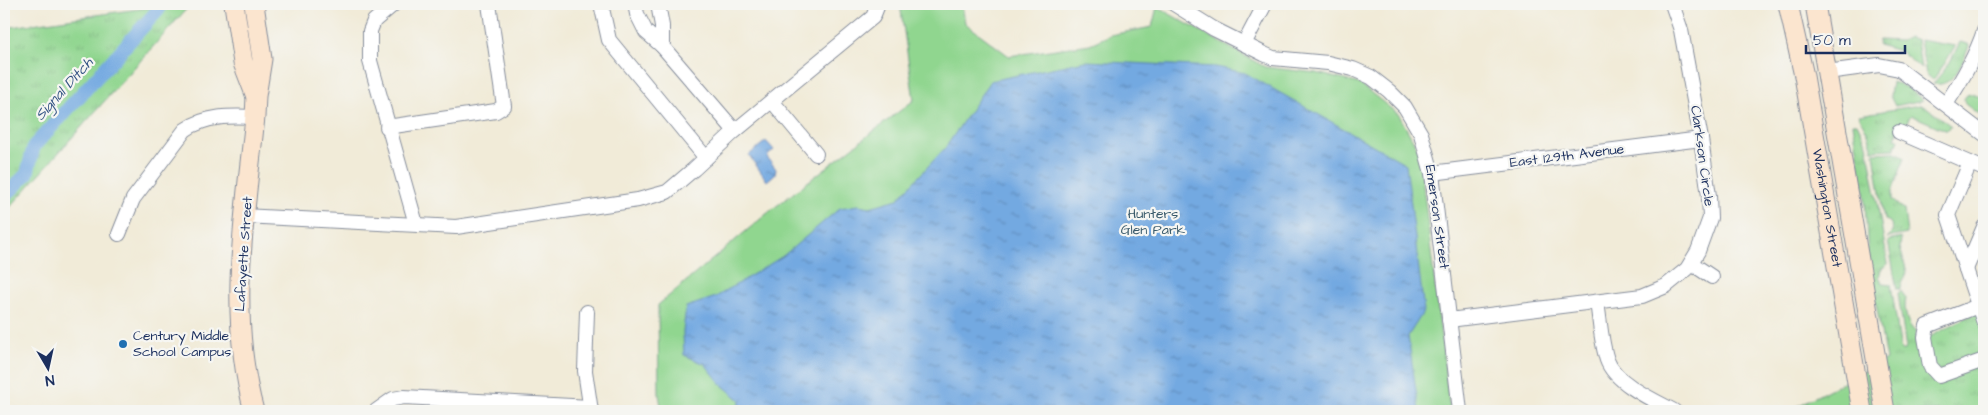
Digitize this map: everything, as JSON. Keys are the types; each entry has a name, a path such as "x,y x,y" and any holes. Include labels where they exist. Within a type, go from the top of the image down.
{"main road":[{"name":"Lafayette Street","path":"234,4 243,63 256,96"},
{"name":"Lafayette Street","path":"254,4 262,59 256,96 239,282 239,318 245,371 254,411"},
{"name":"Washington Street","path":"1788,4 1804,76 1862,411"},
{"name":"Washington Street","path":"1815,4 1885,411"},
{"path":"1804,76 1827,72"}],"street":[{"path":"394,4 374,21 370,31 370,61 387,127 416,224"},
{"path":"387,127 496,111 504,106 489,4"},
{"path":"601,4 609,40 706,158"},
{"path":"635,4 637,14 646,32 662,46 735,131"},
{"path":"658,4 662,26 662,46"},
{"path":"245,216 456,227 638,200 667,192 735,131 873,17 877,7 876,4"},
{"name":"Emerson Street","path":"1174,4 1188,14 1274,58 1345,67 1371,77 1396,97 1417,125 1432,173 1460,411"},
{"path":"1244,44 1265,4"},
{"name":"Clarkson Circle","path":"1450,320 1642,296 1674,281 1690,263 1704,239 1710,209 1701,139 1681,30 1672,4"},
{"path":"1946,104 1964,78 1978,51 1984,31"},
{"path":"1827,72 1879,65 1899,69 1984,134"},
{"path":"772,101 816,154"},
{"path":"119,234 133,199 186,130 196,122 207,118 255,117"},
{"path":"1899,132 1984,169"},
{"name":"East 129th Avenue","path":"1432,173 1701,139"},
{"path":"1970,162 1948,215 1984,323"},
{"path":"1966,269 1984,227"},
{"path":"1690,263 1712,277"},
{"path":"1598,302 1605,352 1609,365 1615,374 1634,388 1674,411"},
{"path":"1978,306 1927,326 1925,337 1930,366 1939,376 1984,360"},
{"path":"376,411 393,399 404,397 591,409 585,372 587,312"}],"green space":[{"path":"174,4 191,4 4,214 4,28"},
{"name":"Hunters Glen Park","path":"900,4 962,4 965,23 1009,56 1090,44 1110,35 1152,27 1157,7 1265,67 1317,73 1360,84 1399,115 1419,151 1450,411 662,411 659,395 658,305 770,211 914,100"},
{"path":"1909,37 1917,40 1921,69 1900,51 1878,45 1879,40 1901,41"},
{"path":"1920,40 1955,46 1933,80 1926,74"},
{"path":"1960,42 1969,46 1957,73 1947,82 1933,84 1949,64"},
{"path":"1892,82 1908,88 1923,100 1895,106 1890,96"},
{"path":"1968,93 1984,98 1984,113 1977,113 1965,104 1964,99"},
{"path":"1920,105 1925,106 1951,126 1948,130 1911,115 1905,125 1901,124 1895,138 1899,139 1897,144 1895,144 1895,149 1873,150 1859,115"},
{"path":"1853,123 1857,123 1867,144 1888,264 1881,269 1879,277 1883,283 1891,284 1901,351 1906,349 1898,293 1901,291 1906,299 1906,317 1910,326 1916,332 1916,344 1984,308 1984,411 1788,411 1886,360 1868,259 1865,199"},
{"path":"1895,152 1905,157 1892,192 1892,200 1904,210 1907,234 1887,238 1893,228 1890,222 1884,220 1874,153"},
{"path":"1901,238 1900,248 1907,272 1900,289 1897,289 1888,241"}],"water":[{"name":"Hunters Glen Park","path":"1085,61 1216,67 1245,73 1406,164 1424,311 1408,336 1419,411 739,411 740,400 722,385 705,364 684,355 683,332 686,307 716,297 783,256 840,208 858,205 870,207 898,199 946,147 990,81"},
{"path":"766,141 774,150 767,157 776,169 775,174 767,181 749,155"}],"waterway":[{"name":"Signal Ditch","path":"4,197 27,174 34,146 159,9"}],"place":[{"name":"Century Middle School Campus","path":"123,344"}]}
